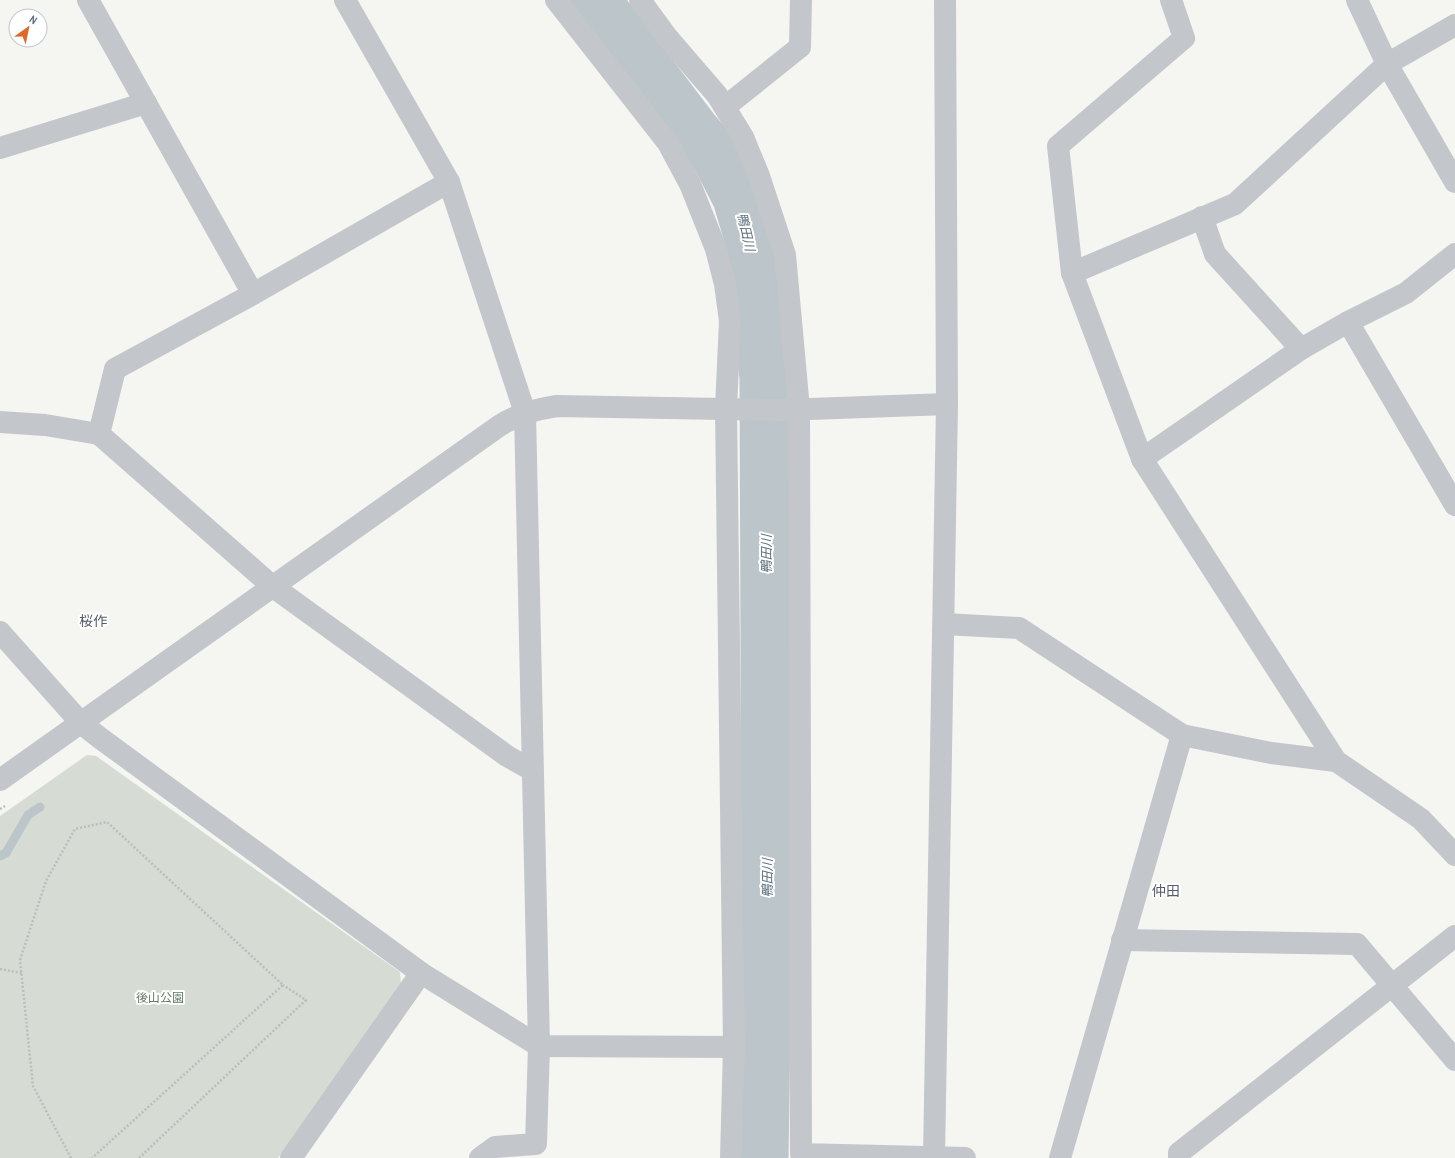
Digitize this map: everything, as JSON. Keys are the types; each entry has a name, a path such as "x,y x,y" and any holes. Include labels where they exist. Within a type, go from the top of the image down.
{"street":[{"path":"88,0 253,294"},
{"path":"345,0 449,182 525,413 539,1046 536,1144 495,1147 480,1158"},
{"path":"556,0 668,143 690,184 716,249 726,284 730,321 732,409 734,1047 731,1158"},
{"path":"640,0 667,37 717,95 743,137 759,176 785,254 791,409 801,1154 965,1158"},
{"path":"725,107 800,46 800,0"},
{"path":"934,1157 947,404 945,0"},
{"path":"1171,0 1184,38 1058,146 1072,273 1142,459 1336,761 1421,819 1455,855"},
{"path":"1357,0 1387,64 1455,182"},
{"path":"1072,273 1234,204 1387,64 1455,25"},
{"path":"0,148 146,103"},
{"path":"99,434 115,369 253,294 449,182"},
{"path":"1202,217 1215,254 1301,348"},
{"path":"1142,459 1301,348 1348,322 1406,293 1455,254"},
{"path":"1348,322 1455,505"},
{"path":"0,780 499,426 525,413 557,406 791,409 947,404"},
{"path":"0,422 45,425 99,434 272,586 507,756 532,770"},
{"path":"944,624 1019,628 1182,734 1271,753 1336,761"},
{"path":"0,632 81,723 421,973 539,1046 734,1047"},
{"path":"1060,1158 1182,734"},
{"path":"1179,1158 1179,1153 1392,984 1455,936"},
{"path":"1122,940 1357,944 1455,1060"},
{"path":"291,1158 421,973"}],"path":[{"path":"71,1158 32,1086 20,960 46,881 75,829 107,822 283,985 306,1000 139,1158"},
{"path":"0,970 22,973"},
{"path":"92,1158 283,985"}],"green space":[{"name":"後山公園","path":"87,755 96,756 400,972 401,985 278,1158 0,1158 0,816"}],"waterway":[{"name":"鴨田川","path":"595,0 694,130 717,157 738,198 751,242 765,378 767,898 763,1158"},
{"path":"0,856 6,853 28,815 40,807"}],"district":[{"name":"桜作","path":"93,621"},
{"name":"仲田","path":"1166,891"}]}
